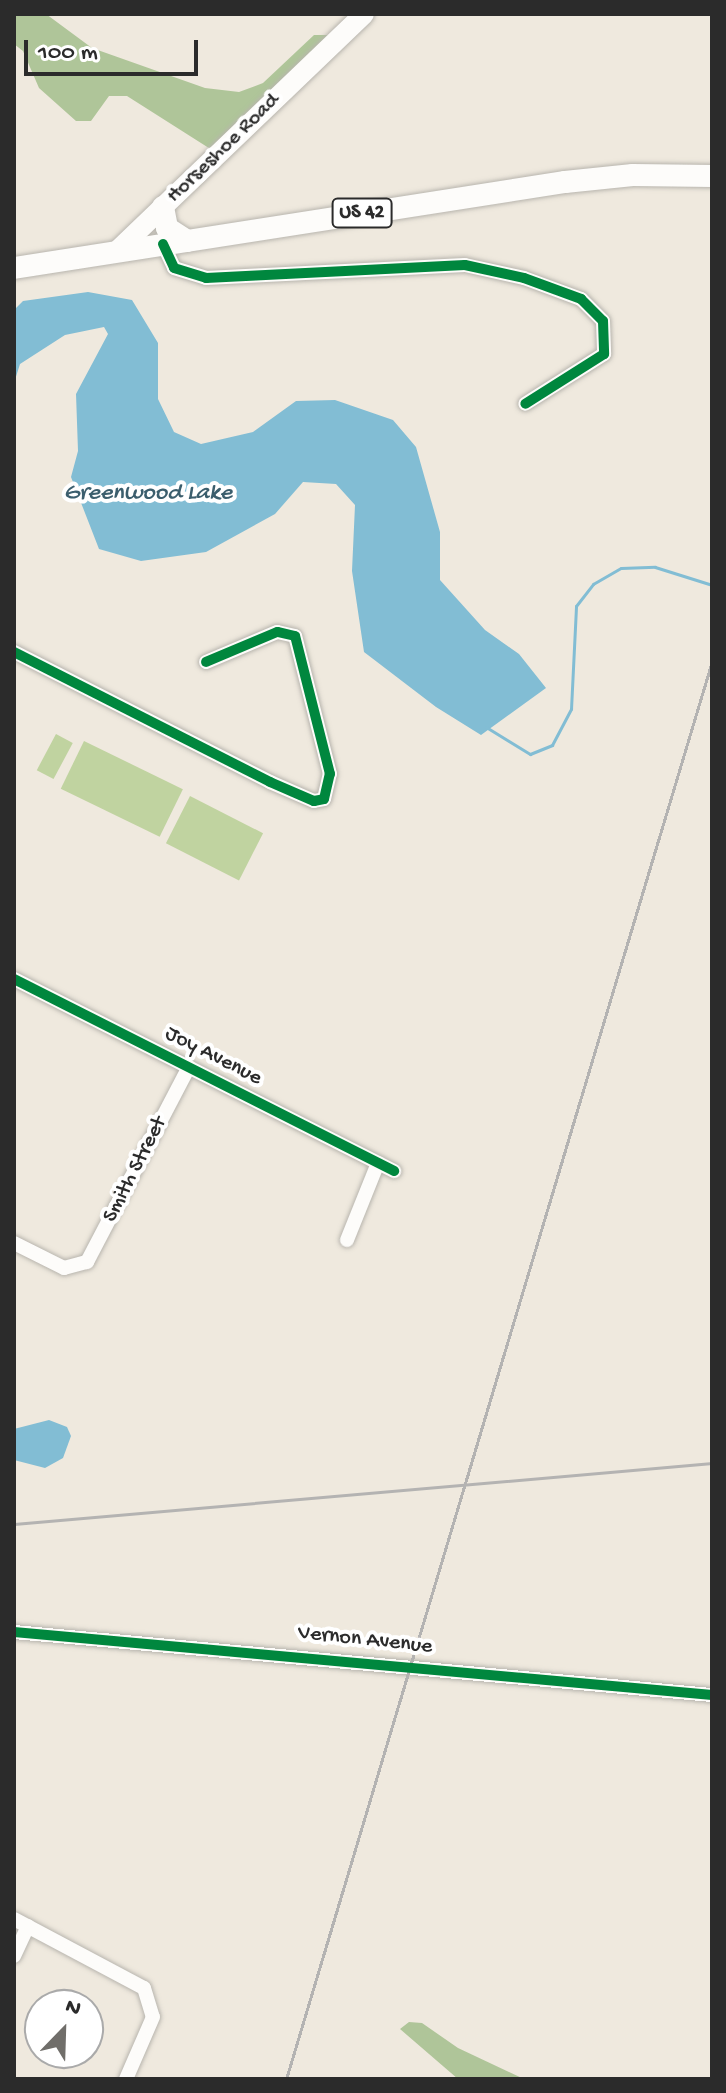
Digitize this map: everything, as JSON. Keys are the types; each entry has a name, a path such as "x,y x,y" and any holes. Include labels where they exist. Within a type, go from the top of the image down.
{"main road":[{"name":"US 42","path":"14,268 565,182 633,175 712,176"},
{"path":"163,207 167,228 187,241"}],"street":[{"name":"Horseshoe Road","path":"117,251 364,14"},
{"path":"163,244 174,268 206,278 465,265 524,278 581,299 603,321 604,354 525,404"},
{"path":"14,652 280,787 314,801 324,799 330,774 295,636 277,632 206,662"},
{"name":"Joy Avenue","path":"14,979 394,1171"},
{"name":"Smith Street","path":"14,1243 64,1268 77,1269 99,1243 189,1067"},
{"path":"347,1240 378,1163"},
{"name":"Vernon Avenue","path":"14,1632 712,1695"},
{"path":"14,1919 134,1980 148,1994 151,2028 126,2079"},
{"path":"14,1956 28,1926"}],"green space":[{"path":"14,14 46,14 92,48 205,88 239,92 263,83 314,35 330,35 212,150 127,96 109,96 91,121 76,121 39,88 23,51 14,44"},
{"path":"56,734 73,743 54,779 37,770"},
{"path":"84,741 183,789 160,837 61,789"},
{"path":"190,796 263,833 239,880 166,843"},
{"path":"409,2022 422,2023 458,2048 524,2079 458,2079 400,2029"}],"water":[{"name":"Greenwood Lake","path":"88,292 132,300 158,343 158,399 174,432 201,444 253,432 296,401 335,400 393,420 416,447 440,532 440,580 485,630 519,654 546,688 481,735 436,707 364,652 352,571 355,505 336,484 303,482 275,514 206,552 141,561 99,549 71,477 78,451 76,394 108,334 104,327 65,335 20,364 14,383 14,310 23,301"},
{"path":"49,1420 67,1427 71,1436 63,1458 45,1468 14,1460 14,1429"}],"waterway":[{"path":"486,727 530,754 552,745 571,709 576,606 593,584 621,568 655,567 712,585"}],"railway":[{"path":"286,2079 712,661"},
{"path":"14,1524 712,1463"}],"cycle path":[{"path":"163,244 174,268 206,278 465,265 524,278 581,299 603,321 604,354 525,404"},
{"path":"14,652 270,782 314,801 324,799 330,774 295,636 277,632 206,662"},
{"path":"14,979 394,1171"},
{"path":"14,1632 712,1695"}]}
